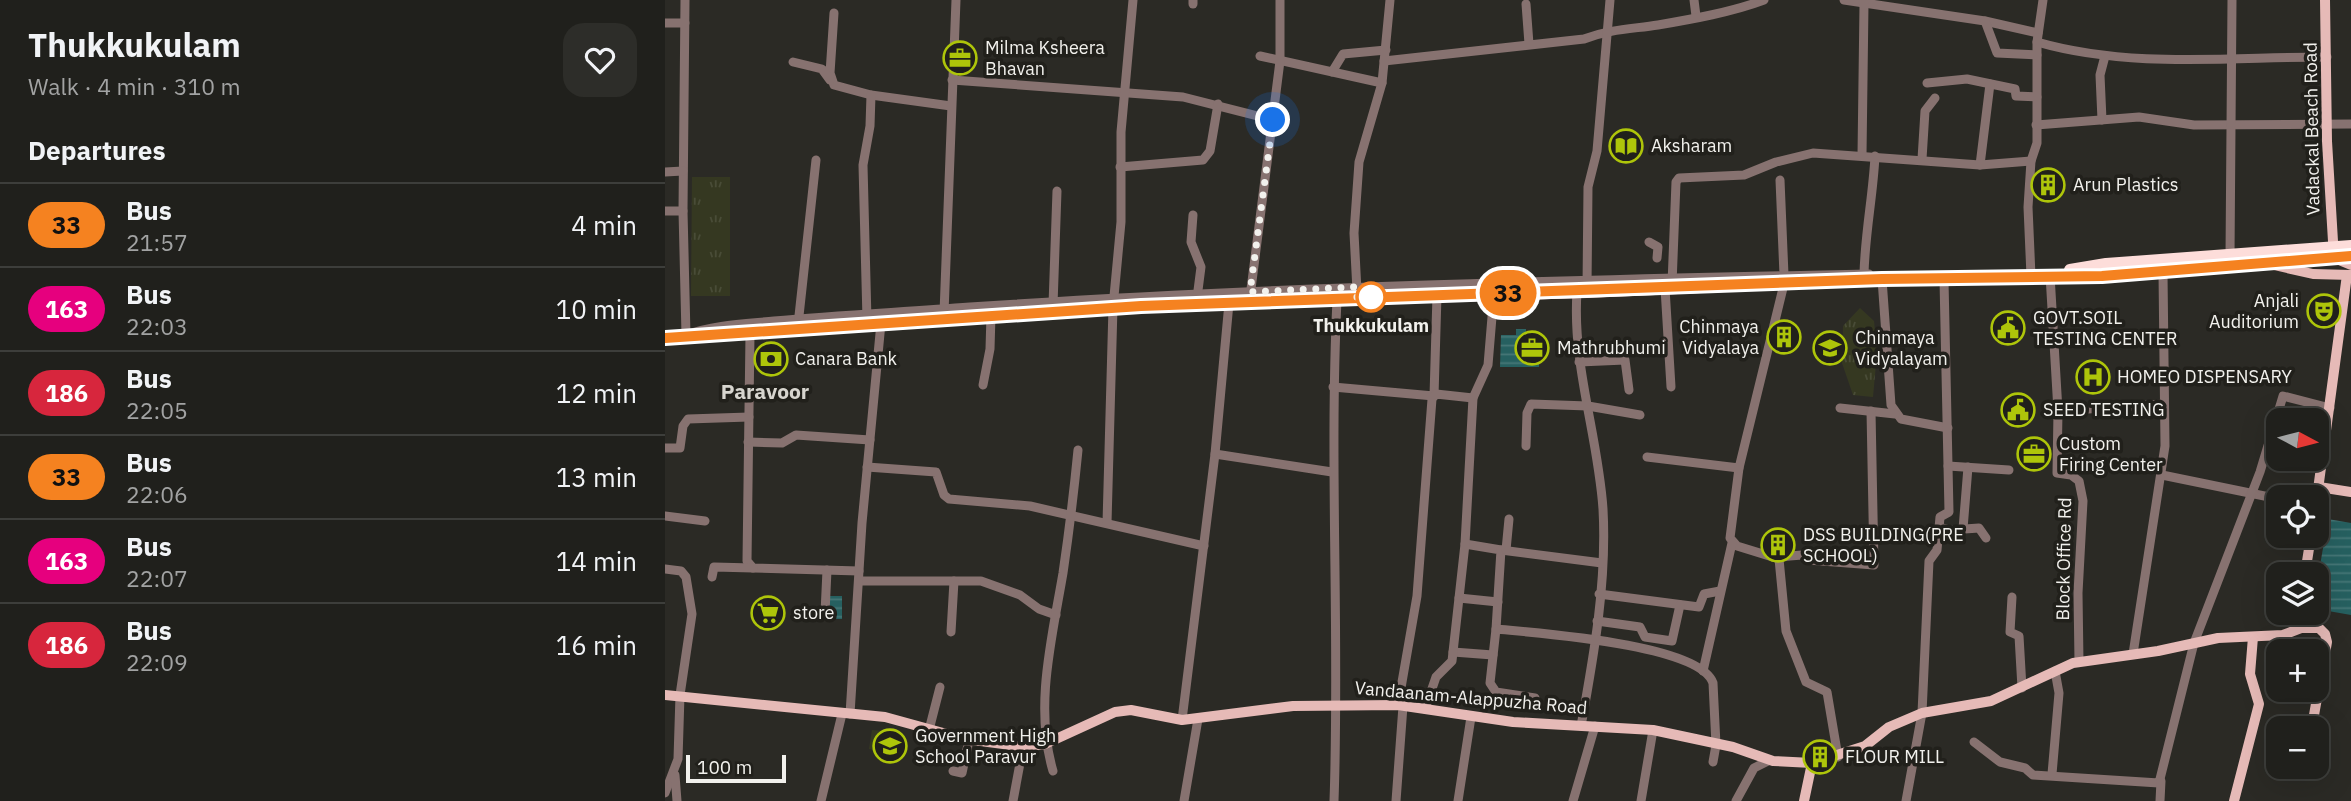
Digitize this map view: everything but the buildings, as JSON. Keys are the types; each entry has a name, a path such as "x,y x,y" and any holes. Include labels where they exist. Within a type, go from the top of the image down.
{"highway":[{"path":"665,338 750,334 798,323 867,319 881,323 944,314 991,315 1053,305 1197,299 1229,303 1250,297 1337,300 1357,292 1437,295 1784,279 1944,280 2052,274 2163,273 2273,264 2334,253 2351,246"},
{"path":"2052,274 2106,264 2334,253 2350,266"}],"main road":[{"name":"Vadackal Beach Road","path":"2325,0 2327,123 2334,253"},
{"path":"2273,264 2313,274 2350,266 2319,485"},
{"path":"2329,492 2351,492"},
{"path":"2301,625 2301,628 2323,630 2327,642 2313,715"},
{"name":"Vandaanam-Alappuzha Road","path":"665,695 885,717 969,740 1023,747 1045,744 1115,712 1143,711 1182,720 1293,706 1401,706 1557,727 1595,726 1653,730 1770,760 1812,763 1838,757 1865,746 1889,727 1922,713 1991,701 2080,662 2194,643 2283,635 2301,628"},
{"path":"2234,801 2259,704 2249,674 2253,637"},
{"path":"1804,801 1812,763"}],"street":[{"path":"685,0 683,211 686,335 706,328 798,323 816,160"},
{"path":"944,314 956,0"},
{"path":"1107,523 1114,303 1120,247 1119,167 1133,0"},
{"path":"1250,297 1279,61 1280,0"},
{"path":"1357,292 1354,233 1359,162 1382,83 1390,0"},
{"path":"1581,726 1596,639 1602,563 1602,508 1579,362 1588,187 1597,151 1610,0"},
{"path":"1694,0 1696,16"},
{"path":"1384,61 1459,55 1584,39 1607,30 1660,24 1744,7 1765,0"},
{"path":"1844,0 1985,21 2105,56 2147,59 2327,57"},
{"path":"2031,276 2028,207 2031,161 2035,153 2037,37 2043,0"},
{"path":"2231,257 2229,123 2233,57 2232,0"},
{"path":"1526,4 1529,44"},
{"path":"1862,155 1864,4"},
{"path":"831,81 834,13"},
{"path":"1985,21 1997,53 2037,55"},
{"path":"665,23 685,23"},
{"path":"1332,72 1343,54 1386,50"},
{"path":"1260,56 1382,83"},
{"path":"2102,120 2100,75 2105,56"},
{"path":"793,62 822,69 839,87 871,95 951,106"},
{"path":"1927,83 1967,79 2015,89 2016,96 2036,97"},
{"path":"952,80 1124,92 1218,104 1273,120"},
{"path":"1980,164 1990,84"},
{"path":"871,95 870,129 863,165 867,319 1053,305 1057,191"},
{"path":"1922,159 1925,111 1935,98"},
{"path":"1119,167 1203,160 1210,151 1218,104"},
{"path":"2036,125 2139,117 2194,125 2351,124"},
{"path":"1671,387 1670,285 1677,179 1744,176 1776,162 1813,153 1980,164 2031,161"},
{"path":"1864,274 1866,221 1873,201 1875,156"},
{"path":"665,172 683,172"},
{"path":"1703,671 1732,543 1730,538 1739,468 1784,279 1780,180"},
{"path":"665,211 683,211"},
{"path":"1193,215 1191,242 1201,267 1197,299 1357,292 1584,289"},
{"path":"1649,242 1658,247 1657,258"},
{"path":"1784,279 1964,272 1979,279"},
{"path":"2133,654 2162,475 2163,273"},
{"path":"2052,274 2058,411 2164,404"},
{"path":"1882,279 1891,405 1901,419 1948,428"},
{"path":"1906,801 1922,713 1929,561 1937,550 1940,517 1949,512 1944,280"},
{"path":"1425,709 1434,682 1451,664 1453,652 1465,544 1473,398 1488,365 1493,293"},
{"path":"1396,801 1401,706 1417,596 1434,396 1437,295"},
{"path":"1335,801 1338,704 1332,472 1337,300"},
{"path":"1182,720 1215,454 1229,303"},
{"path":"983,385 990,349 991,315"},
{"path":"821,801 846,714 881,323"},
{"path":"750,334 745,557 753,568"},
{"path":"1579,362 1625,360 1629,390"},
{"path":"1333,387 1473,398"},
{"path":"2160,801 2161,781 2194,643 2263,461 2283,396 2330,408"},
{"path":"1526,446 1527,413 1531,404 1588,406 1640,415"},
{"path":"1840,408 1895,414"},
{"path":"1732,543 1777,558 1802,555 1808,560 1874,565 1871,411"},
{"name":"Block Office Rd","path":"2058,411 2057,473 2071,475 2079,481 2083,501 2078,593 2080,662"},
{"path":"665,448 680,448 683,426 688,419 749,417"},
{"path":"748,442 782,443 796,435 870,440"},
{"path":"1053,771 1045,744 1044,702 1072,516 1078,450"},
{"path":"1215,454 1332,472"},
{"path":"1647,457 1739,468"},
{"path":"1948,466 2009,470"},
{"path":"867,467 936,472 944,495 949,499 996,501 1204,546"},
{"path":"1963,529 1968,467"},
{"path":"2162,475 2266,497"},
{"path":"665,516 705,521"},
{"path":"1509,519 1490,684 1496,692 1535,698"},
{"path":"1939,527 1979,528 1986,538"},
{"path":"1465,544 1602,563"},
{"path":"1777,558 1781,564 1781,607 1786,631 1806,682 1826,692 1838,757"},
{"path":"712,577 714,567 827,570 859,576 981,581 1020,596 1039,609 1056,615"},
{"path":"665,569 681,572 686,577 692,614 680,695 678,759 665,793"},
{"path":"825,613 827,570"},
{"path":"951,632 954,581"},
{"path":"1599,594 1699,607 1704,594 1720,591"},
{"path":"2012,597 2010,632 2019,636 2022,688"},
{"path":"1459,598 1498,602"},
{"path":"1597,621 1640,626 1645,637 1672,640 1680,605"},
{"path":"1496,629 1596,639 1672,654 1703,671 1713,683 1716,745 1713,762"},
{"path":"1453,652 1493,655"},
{"path":"2052,774 2059,693 2055,671"},
{"path":"929,730 940,687"},
{"path":"1458,801 1471,717"},
{"path":"1184,801 1198,719"},
{"path":"1573,801 1595,726"},
{"path":"1641,801 1653,730"},
{"path":"953,771 962,773 969,740"},
{"path":"1974,742 2000,762 2025,768 2033,775 2052,774 2154,785 2161,781"},
{"path":"1013,801 1023,747"},
{"path":"1736,801 1754,768 1770,760"},
{"path":"674,773 677,801"}],"green space":[{"path":"692,177 730,177 730,296 691,296"},
{"path":"1860,308 1874,321 1877,353 1873,397 1853,395 1842,363 1843,326"},
{"path":"872,730 891,732 888,752 869,749"}],"water":[{"path":"1516,329 1526,329 1526,335 1539,335 1539,367 1500,367 1501,335 1516,335"},
{"path":"2329,519 2351,523 2351,615 2329,611 2329,562 2321,562 2323,548 2329,548"},
{"path":"825,596 842,596 842,619 825,619"}],"bus line":[{"name":"33","path":"665,338 750,334 798,327 1053,310 1196,303 1587,292 1882,279 1960,280 2053,274 2102,276 2351,256"}],"place":[{"name":"Milma Ksheera Bhavan","path":"960,58"},
{"name":"Aksharam","path":"1626,146"},
{"name":"Arun Plastics","path":"2048,185"},
{"name":"Thukkukulam","path":"1371,297"},
{"name":"Anjali Auditorium","path":"2324,311"},
{"name":"GOVT.SOIL TESTING CENTER","path":"2008,328"},
{"name":"Chinmaya Vidyalaya","path":"1784,337"},
{"name":"Mathrubhumi","path":"1532,348"},
{"name":"Chinmaya Vidyalayam","path":"1830,348"},
{"name":"Canara Bank","path":"771,359"},
{"name":"HOMEO DISPENSARY","path":"2093,377"},
{"name":"SEED TESTING","path":"2018,410"},
{"name":"Custom Firing Center","path":"2034,454"},
{"name":"DSS BUILDING(PRE SCHOOL)","path":"1778,545"},
{"name":"store","path":"768,613"},
{"name":"Government High School Paravur","path":"890,746"},
{"name":"FLOUR MILL","path":"1820,757"}],"district":[{"name":"Paravoor","path":"765,392"}],"route":[{"path":"1273,120 1250,292 1356,287 1357,298 1371,297"}]}
